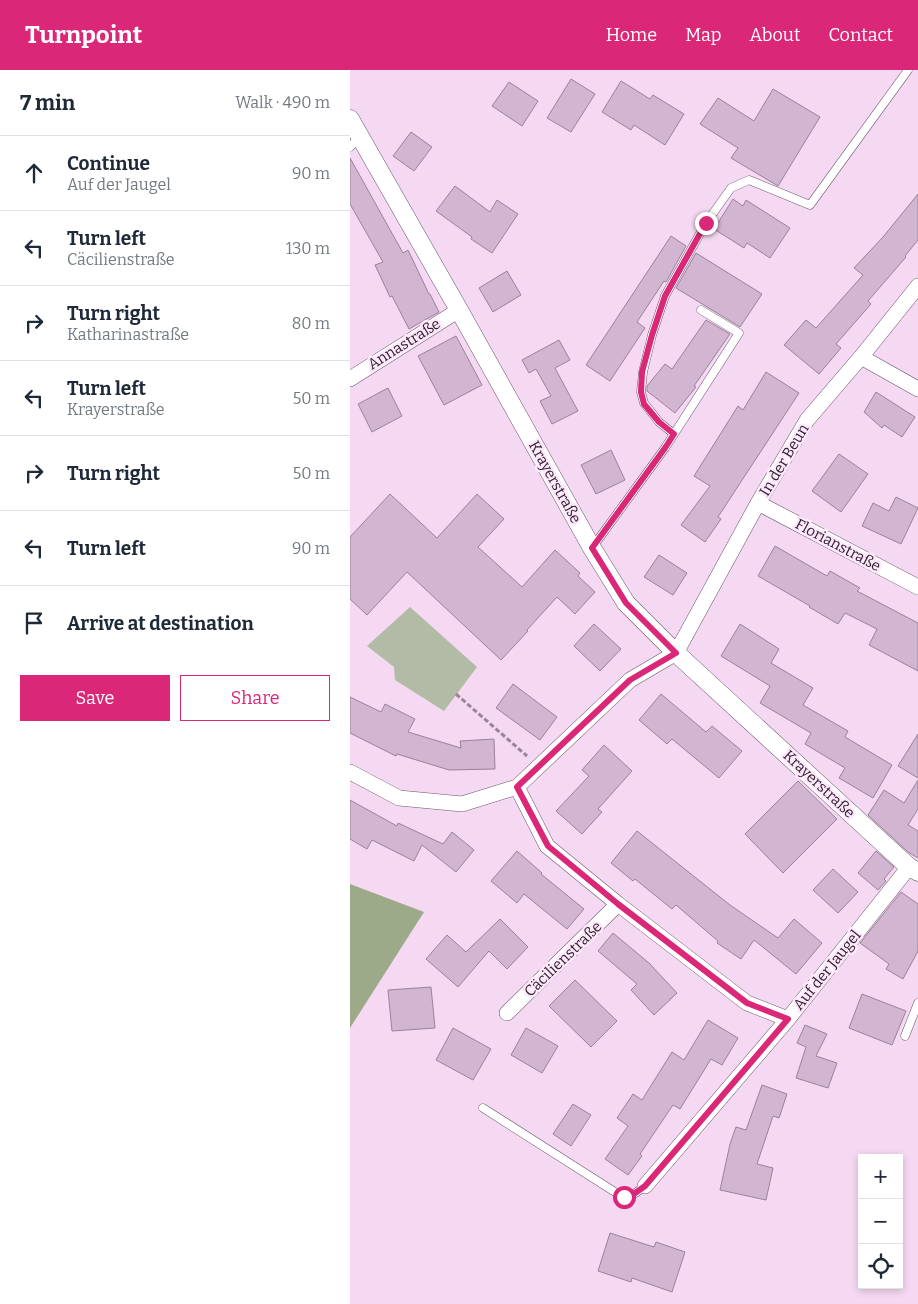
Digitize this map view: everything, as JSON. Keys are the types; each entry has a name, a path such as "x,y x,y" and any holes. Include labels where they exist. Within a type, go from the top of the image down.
{"street":[{"name":"Krayerstraße","path":"350,119 355,141 459,310 592,548 626,603 676,653 914,870"},
{"name":"In der Beun","path":"676,653 758,503 807,420 918,286"},
{"name":"Annastraße","path":"350,379 459,310"},
{"path":"861,357 918,389"},
{"name":"Florianstraße","path":"758,503 918,587"},
{"path":"350,772 399,798 462,804 517,787 630,680 676,653"},
{"path":"517,787 548,846 618,904 747,1003 788,1019"},
{"name":"Auf der Jaugel","path":"645,1186 914,870"},
{"name":"Cäcilienstraße","path":"507,1013 618,904"}],"lane":[{"path":"674,434 659,422 644,404 641,392 642,372 665,296 706,223 731,188 749,180 810,206 908,70"},
{"path":"592,548 665,448 739,333 701,310"},
{"path":"906,1036 918,1003"},
{"path":"483,1108 624,1197 631,1196 645,1186"}],"path":[{"path":"456,694 538,766"}],"green space":[{"path":"410,607 477,667 444,711 395,680 394,667 367,646"},
{"path":"350,884 424,912 350,1028"}],"building":[{"path":"571,79 595,94 571,132 547,118"},
{"path":"621,81 650,99 653,95 684,114 665,145 634,125 631,130 602,112"},
{"path":"509,82 538,101 522,126 492,106"},
{"path":"773,89 820,117 778,186 731,158 738,148 700,124 718,98 754,121"},
{"path":"411,132 432,147 414,171 393,156"},
{"path":"350,158 403,253 408,250 439,312 409,329 392,296 390,297 375,265 383,262 350,204"},
{"path":"455,186 490,212 497,200 518,214 492,253 436,211"},
{"path":"918,194 918,240 868,301 871,304 836,344 841,348 819,374 784,345 806,320 816,328 863,275 854,268 883,237"},
{"path":"733,199 743,206 746,200 790,228 770,258 747,243 744,248 714,229"},
{"path":"671,236 686,246 666,282 664,281 637,322 645,328 610,381 586,365"},
{"path":"696,253 762,294 740,327 676,288"},
{"path":"507,271 521,295 493,312 479,288"},
{"path":"706,320 730,334 694,386 696,387 675,413 647,391 647,386 665,364 672,369"},
{"path":"456,336 482,385 444,405 418,356"},
{"path":"559,340 570,360 555,368 578,411 552,424 540,401 551,396 536,369 529,373 522,360"},
{"path":"766,372 799,393 718,517 721,519 705,542 681,525 710,486 694,476 738,406 743,410"},
{"path":"388,388 402,416 372,432 358,404"},
{"path":"876,392 915,417 902,437 884,425 882,428 864,412"},
{"path":"611,450 625,480 596,494 581,465"},
{"path":"839,454 868,474 841,512 812,491"},
{"path":"390,494 437,538 477,494 504,519 478,547 522,587 555,550 580,573 578,576 595,592 575,614 557,597 501,660 407,572 367,615 350,599 350,537"},
{"path":"896,497 918,508 901,544 862,526 873,503 889,511"},
{"path":"775,546 827,576 830,571 860,588 857,591 918,623 918,671 869,645 877,629 845,613 838,624 758,576"},
{"path":"659,555 687,573 673,595 644,577"},
{"path":"594,624 621,649 600,671 574,646"},
{"path":"740,624 779,649 771,663 813,688 803,705 848,731 845,737 892,765 873,798 839,778 845,768 805,744 811,733 760,703 770,686 721,656"},
{"path":"513,684 557,717 540,740 496,708"},
{"path":"661,694 706,732 712,726 742,751 719,778 672,739 667,744 639,720"},
{"path":"350,697 381,712 385,704 415,719 408,732 461,748 460,741 494,739 495,769 449,770 397,754 396,756 350,733"},
{"path":"918,734 918,778 898,766"},
{"path":"604,745 632,771 598,809 602,812 582,834 556,811 589,776 582,770"},
{"path":"918,780 918,809 908,825 918,831 918,858 908,852 868,815 884,790 904,803"},
{"path":"798,781 837,819 783,873 745,834"},
{"path":"350,800 397,826 398,823 443,844 452,832 474,850 456,872 422,845 414,861 372,840 367,849 350,839"},
{"path":"637,831 730,905 778,938 794,919 822,943 796,974 754,940 741,959 717,943 718,941 676,905 672,909 635,879 633,881 611,863"},
{"path":"517,851 541,874 584,909 567,929 524,894 517,903 491,881"},
{"path":"876,851 894,867 878,890 858,873"},
{"path":"833,869 858,892 838,913 813,890"},
{"path":"901,892 918,904 918,951 903,979 886,969 889,964 860,943"},
{"path":"500,919 528,947 507,969 489,951 458,987 426,959 447,935 466,952"},
{"path":"613,933 649,963 677,993 654,1015 631,990 637,984 598,951"},
{"path":"575,980 617,1021 591,1047 549,1006"},
{"path":"431,987 435,1028 392,1031 388,990"},
{"path":"862,994 906,1011 892,1045 849,1028"},
{"path":"708,1020 738,1038 722,1065 711,1059 680,1109 673,1105 640,1154 642,1156 628,1175 605,1159 628,1126 617,1118 633,1094 642,1100 672,1052 684,1060"},
{"path":"805,1025 827,1034 816,1056 837,1063 828,1088 796,1078 806,1047 797,1043"},
{"path":"453,1028 491,1049 473,1080 436,1060"},
{"path":"526,1028 558,1046 542,1073 511,1055"},
{"path":"762,1085 787,1094 779,1118 773,1116 757,1164 773,1168 766,1200 720,1190 730,1144 736,1127 746,1130"},
{"path":"573,1104 591,1115 571,1146 553,1134"},
{"path":"610,1233 654,1247 656,1242 685,1252 672,1292 632,1278 631,1282 598,1271"}],"route":[{"path":"624,1197 631,1196 645,1186 788,1019 747,1003 618,904 548,846 517,787 630,680 676,653 626,603 592,548 674,434 659,422 644,404 641,392 642,372 665,296 706,223"}]}
